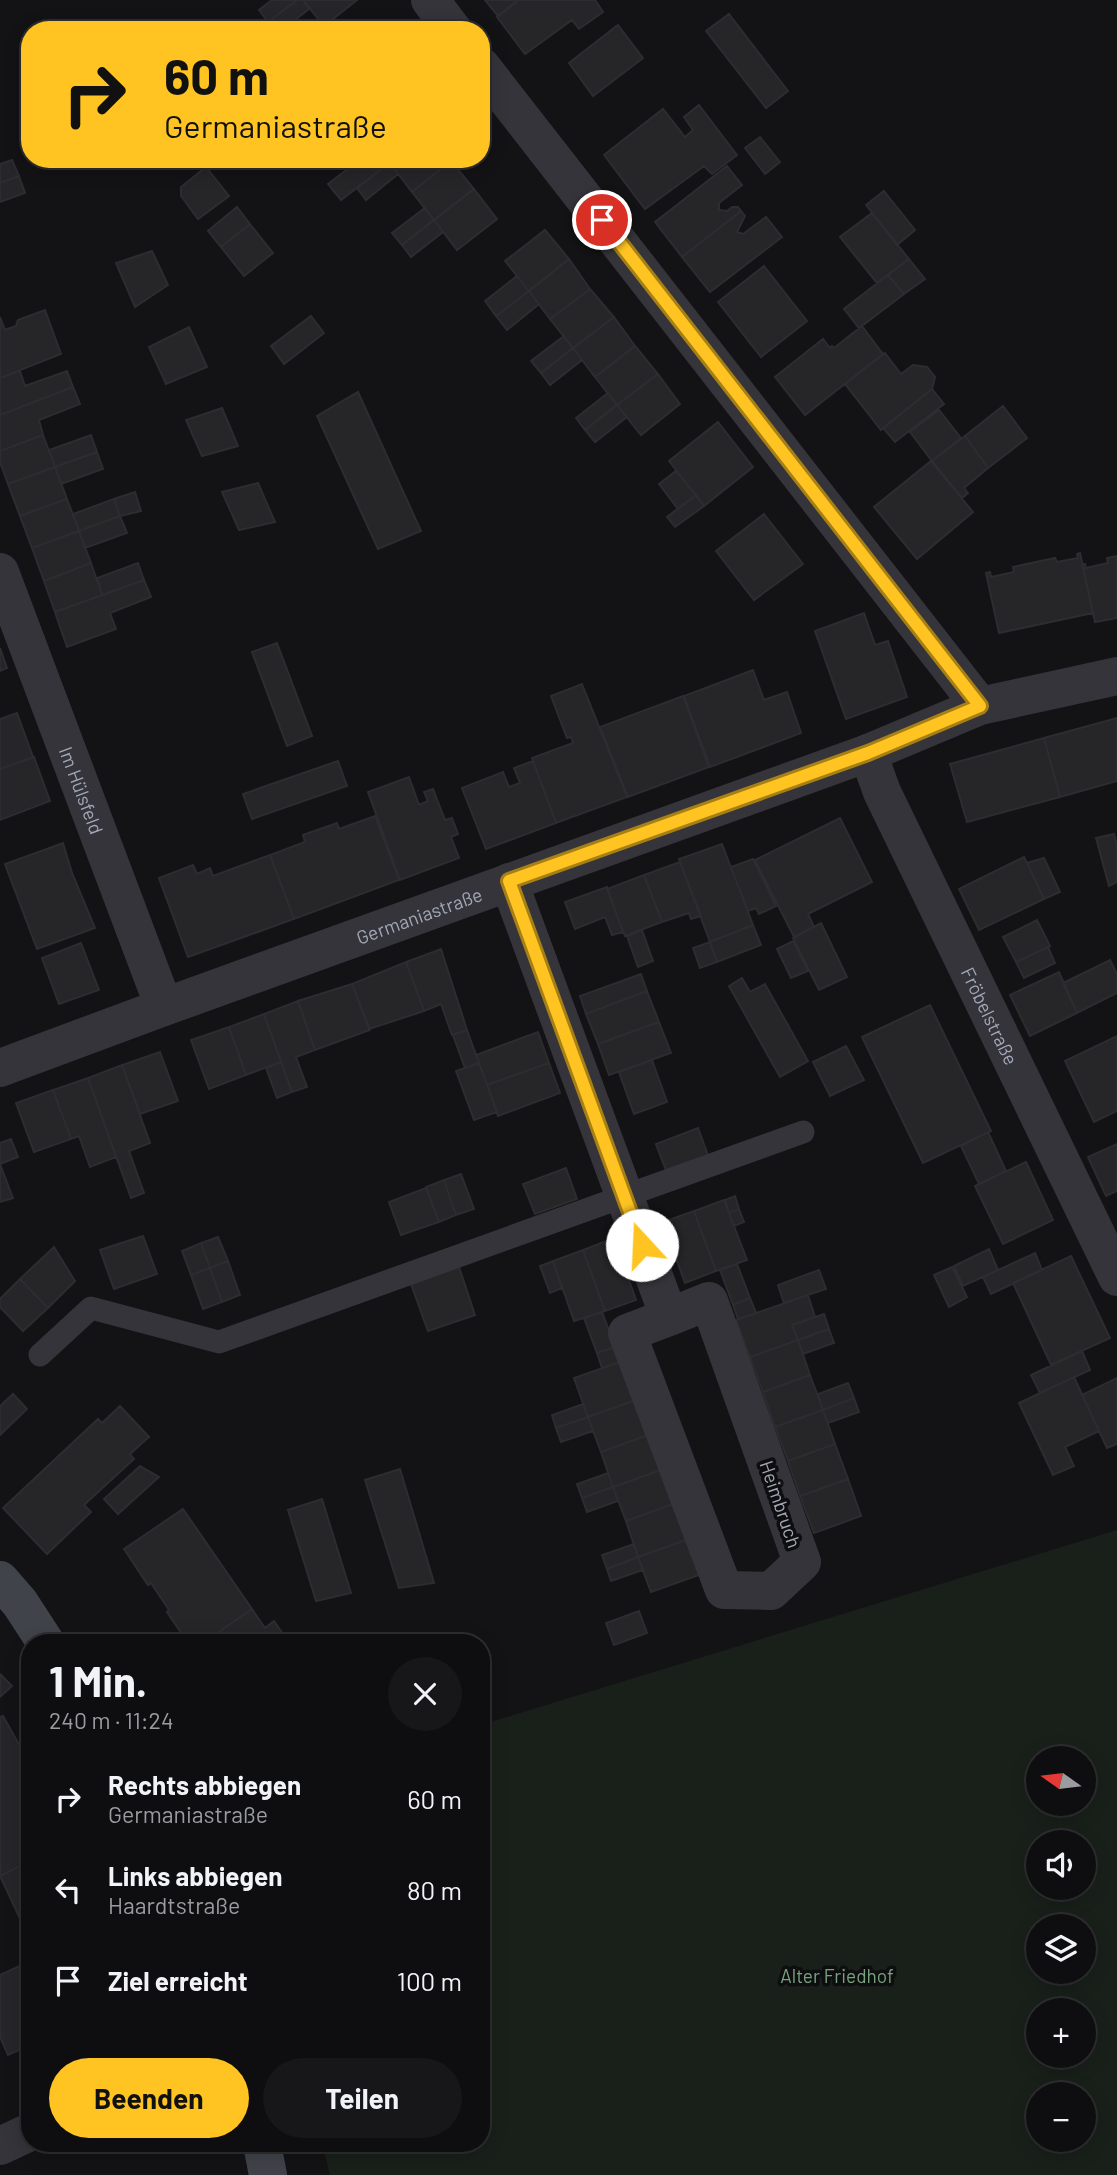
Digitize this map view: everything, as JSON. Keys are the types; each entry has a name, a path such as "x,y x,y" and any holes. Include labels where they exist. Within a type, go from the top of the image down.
{"main road":[{"path":"0,1580 20,1603 40,1634"},
{"path":"264,2152 268,2175"}],"street":[{"path":"430,0 446,21"},
{"path":"490,77 980,706"},
{"name":"Im Hülsfeld","path":"0,572 164,1006"},
{"name":"Germaniastraße","path":"0,1068 164,1006 868,753 980,706 1117,676"},
{"name":"Fröbelstraße","path":"868,753 882,792 1117,1277"},
{"path":"509,881 669,1317"},
{"name":"Heimbruch","path":"709,1301 802,1562 771,1591 724,1590 632,1346 628,1333 669,1317 709,1301"},
{"path":"0,2146 21,2136"}],"lane":[{"path":"40,1355 91,1308 219,1342 803,1132"}],"green space":[{"name":"Alter Friedhof","path":"1117,1530 1117,2175 330,2175 324,2152 490,2152 490,1722"}],"building":[{"path":"272,0 297,0 269,21 259,10"},
{"path":"297,0 303,0 309,9 294,21 269,21"},
{"path":"303,0 357,0 330,21 320,21"},
{"path":"485,0 518,0 498,16"},
{"path":"519,0 595,0 603,12 579,29 572,20 525,54 497,17"},
{"path":"729,14 788,91 766,108 706,31"},
{"path":"618,25 643,58 593,96 569,63"},
{"path":"699,105 737,155 712,174 704,166 645,209 604,155 663,109 685,137 693,130 684,117"},
{"path":"760,137 780,162 765,174 745,148"},
{"path":"12,160 19,176 0,183 0,164"},
{"path":"727,166 742,185 719,203 719,210 727,211 738,207 741,211 682,257 655,222"},
{"path":"207,168 229,196 198,219 181,196 181,187"},
{"path":"349,168 382,168 341,200 328,184"},
{"path":"383,168 394,168 398,174 366,200 357,188"},
{"path":"394,168 442,168 412,192"},
{"path":"442,168 457,168 474,189 434,220 412,192"},
{"path":"19,176 25,193 0,202 0,183"},
{"path":"474,189 497,219 457,250 434,220"},
{"path":"884,191 915,230 897,245 866,205"},
{"path":"237,207 250,224 221,247 208,231"},
{"path":"425,208 434,220 402,245 392,233"},
{"path":"741,211 745,216 737,232 743,234 766,217 782,237 710,292 682,257"},
{"path":"872,213 909,259 877,283 840,237"},
{"path":"434,220 443,232 411,257 402,245"},
{"path":"250,224 273,253 244,276 221,247"},
{"path":"545,230 569,259 529,291 505,261"},
{"path":"152,251 168,285 135,307 116,263"},
{"path":"569,259 590,289 550,319 529,291"},
{"path":"909,259 925,279 904,294 888,275"},
{"path":"764,266 807,321 761,357 718,302"},
{"path":"888,275 904,294 859,328 844,309"},
{"path":"517,276 529,291 496,316 485,301"},
{"path":"590,289 614,317 573,348 550,319"},
{"path":"529,291 539,304 507,330 496,316"},
{"path":"45,310 61,354 0,378 0,317 5,330 16,326 18,320"},
{"path":"311,316 324,333 284,364 271,346"},
{"path":"614,317 635,346 595,377 573,348"},
{"path":"862,326 883,354 805,415 775,377 823,339 830,348 834,348"},
{"path":"189,327 207,367 166,384 149,347"},
{"path":"564,336 573,348 541,373 531,361"},
{"path":"635,346 658,374 617,405 595,377"},
{"path":"573,348 582,360 550,385 541,373"},
{"path":"885,353 901,374 913,365 927,367 935,377 932,389 881,430 845,384"},
{"path":"20,371 25,386 67,371 73,387 0,415 0,378"},
{"path":"658,374 680,404 641,435 617,405"},
{"path":"73,387 80,404 39,420 43,435 0,451 0,415"},
{"path":"932,389 944,404 895,442 883,428"},
{"path":"358,392 421,531 378,549 317,416"},
{"path":"608,393 617,405 585,430 576,418"},
{"path":"617,405 627,417 595,442 585,430"},
{"path":"1003,406 1027,438 988,468 965,436"},
{"path":"222,408 238,446 202,456 186,420"},
{"path":"939,410 961,438 932,461 910,432"},
{"path":"718,422 753,467 704,506 669,461"},
{"path":"43,435 55,467 8,484 0,462 0,451"},
{"path":"91,435 97,452 55,467 49,450"},
{"path":"965,436 988,468 964,488 968,493 962,498 932,461"},
{"path":"97,452 103,469 61,484 55,467"},
{"path":"931,461 973,512 917,559 874,507"},
{"path":"55,467 67,499 20,516 8,484"},
{"path":"676,471 696,495 678,509 659,484"},
{"path":"258,483 275,522 239,530 222,492"},
{"path":"135,492 141,511 120,516 114,499"},
{"path":"696,495 704,506 675,527 667,517"},
{"path":"67,499 79,531 32,548 20,516"},
{"path":"114,499 120,516 79,531 73,514"},
{"path":"764,514 803,564 754,600 716,551"},
{"path":"120,516 127,533 85,548 79,531"},
{"path":"79,531 91,563 44,581 32,548"},
{"path":"1080,553 1093,613 999,633 986,573 990,572 991,577 1014,572 1013,567 1055,558 1057,562 1078,558 1077,554"},
{"path":"1117,556 1117,618 1095,622 1082,564 1085,564 1086,568 1108,563 1107,558"},
{"path":"91,563 102,595 55,612 44,581"},
{"path":"138,563 144,580 102,595 97,578"},
{"path":"144,580 151,597 110,613 116,629 67,647 55,612"},
{"path":"864,613 875,645 888,641 907,697 846,719 815,631"},
{"path":"277,643 312,736 287,746 252,652"},
{"path":"0,648 7,668 0,671"},
{"path":"753,670 764,700 787,692 801,733 710,767 684,696"},
{"path":"582,684 627,797 556,823 532,758 573,743 571,737 567,738 551,696"},
{"path":"683,696 709,767 628,797 600,727"},
{"path":"17,713 33,757 0,769 0,719"},
{"path":"1117,718 1117,781 1060,797 1044,738"},
{"path":"1044,738 1060,797 967,822 950,764"},
{"path":"34,757 50,801 0,820 0,769"},
{"path":"338,761 347,786 252,819 243,794"},
{"path":"533,761 556,823 486,849 462,788 503,772 509,787 520,783 514,768"},
{"path":"409,777 419,805 428,801 424,792 433,789 445,820 452,818 458,834 451,837 459,858 400,880 368,792"},
{"path":"375,816 399,880 294,919 270,855 305,842 303,835 337,823 339,829"},
{"path":"840,818 872,882 808,914 814,927 794,937 755,860"},
{"path":"1114,834 1117,846 1117,882 1109,886 1096,838"},
{"path":"63,843 72,873 95,928 37,949 5,864"},
{"path":"722,844 753,925 710,942 679,859"},
{"path":"270,855 294,919 188,957 159,878 193,865 197,874 210,868 213,876"},
{"path":"1024,857 1044,899 979,930 959,889"},
{"path":"1044,858 1060,892 1044,899 1027,863"},
{"path":"753,859 776,906 759,914 756,908 748,911 731,867"},
{"path":"680,862 701,916 691,919 689,913 662,922 644,875"},
{"path":"644,875 662,922 625,936 607,889"},
{"path":"607,887 623,932 612,935 605,917 575,929 565,902"},
{"path":"1037,920 1050,946 1016,962 1003,937"},
{"path":"821,923 847,977 819,990 793,938"},
{"path":"753,925 761,945 717,962 710,942"},
{"path":"642,930 653,961 638,967 627,936"},
{"path":"793,941 808,971 791,978 777,949"},
{"path":"710,942 717,962 700,968 693,948"},
{"path":"81,943 99,990 59,1004 42,958"},
{"path":"1048,947 1055,963 1024,978 1016,962"},
{"path":"441,949 467,1030 452,1035 441,1004 424,1011 406,962"},
{"path":"1110,960 1117,974 1117,993 1077,1013 1063,983"},
{"path":"406,962 424,1011 369,1029 352,984"},
{"path":"1059,972 1077,1013 1030,1036 1010,995"},
{"path":"641,974 647,991 586,1014 580,996"},
{"path":"742,978 750,992 765,984 808,1061 780,1077 729,986"},
{"path":"352,984 370,1030 315,1050 298,1001"},
{"path":"647,991 659,1022 598,1044 586,1014"},
{"path":"298,1001 315,1050 296,1057 307,1087 292,1092 264,1014"},
{"path":"930,1005 991,1131 923,1163 862,1037"},
{"path":"264,1014 281,1062 246,1075 229,1027"},
{"path":"659,1022 671,1053 609,1075 598,1044"},
{"path":"229,1027 246,1075 209,1089 191,1040"},
{"path":"467,1030 479,1063 465,1068 453,1035"},
{"path":"538,1032 549,1063 487,1085 476,1055"},
{"path":"1117,1036 1117,1111 1094,1122 1065,1061"},
{"path":"846,1046 864,1080 830,1096 813,1062"},
{"path":"160,1052 178,1101 140,1114 122,1065"},
{"path":"652,1060 667,1102 634,1114 619,1072"},
{"path":"281,1062 292,1092 277,1098 266,1068"},
{"path":"479,1063 497,1112 474,1120 456,1071"},
{"path":"549,1063 560,1093 498,1116 487,1085"},
{"path":"122,1065 150,1143 129,1151 144,1193 131,1198 88,1078"},
{"path":"88,1078 116,1157 90,1167 79,1136 71,1139 53,1090"},
{"path":"53,1090 71,1139 34,1152 16,1103"},
{"path":"698,1128 709,1158 667,1173 656,1144"},
{"path":"988,1132 1006,1171 979,1184 961,1146"},
{"path":"11,1139 18,1157 0,1164 0,1143"},
{"path":"1117,1144 1117,1191 1106,1196 1088,1157"},
{"path":"1026,1162 1053,1220 1003,1244 975,1186"},
{"path":"0,1164 13,1198 0,1202"},
{"path":"566,1168 577,1199 535,1214 523,1184"},
{"path":"461,1174 474,1209 456,1215 444,1180"},
{"path":"444,1180 456,1215 439,1222 426,1187"},
{"path":"426,1188 439,1222 401,1235 389,1202"},
{"path":"735,1196 739,1209 729,1213 725,1200"},
{"path":"724,1200 747,1260 716,1271 694,1211"},
{"path":"739,1209 744,1222 734,1226 729,1213"},
{"path":"694,1211 716,1271 685,1283 663,1222"},
{"path":"143,1236 157,1274 114,1289 100,1250"},
{"path":"218,1237 228,1261 210,1268 201,1243"},
{"path":"614,1238 636,1300 605,1311 583,1250"},
{"path":"201,1243 210,1268 191,1275 182,1251"},
{"path":"54,1247 75,1281 48,1308 20,1279"},
{"path":"989,1249 998,1270 963,1286 954,1266"},
{"path":"583,1250 605,1311 574,1321 553,1261"},
{"path":"1035,1253 1042,1270 991,1294 983,1277"},
{"path":"1071,1256 1110,1338 1051,1365 1013,1283"},
{"path":"228,1261 240,1295 222,1302 210,1268"},
{"path":"553,1261 562,1288 550,1293 540,1266"},
{"path":"737,1264 750,1298 733,1305 720,1270"},
{"path":"459,1267 475,1315 428,1331 411,1284"},
{"path":"952,1267 967,1297 949,1307 934,1275"},
{"path":"210,1268 222,1302 203,1309 191,1275"},
{"path":"819,1270 826,1289 784,1303 778,1285"},
{"path":"20,1279 48,1308 23,1331 0,1307 0,1299"},
{"path":"808,1295 815,1317 792,1325 798,1340 750,1357 736,1320"},
{"path":"750,1298 756,1313 738,1319 733,1305"},
{"path":"602,1312 615,1347 597,1353 584,1318"},
{"path":"824,1314 829,1329 798,1340 792,1325"},
{"path":"829,1329 834,1343 803,1354 798,1340"},
{"path":"798,1340 810,1375 763,1392 750,1357"},
{"path":"615,1347 620,1362 602,1368 597,1353"},
{"path":"1082,1351 1090,1370 1040,1393 1031,1375"},
{"path":"620,1362 636,1400 588,1417 574,1378"},
{"path":"810,1375 823,1410 775,1427 763,1392"},
{"path":"1074,1377 1099,1431 1065,1447 1074,1466 1053,1475 1019,1403"},
{"path":"1117,1378 1117,1444 1107,1448 1082,1395"},
{"path":"848,1383 854,1398 823,1410 818,1394"},
{"path":"13,1394 27,1409 0,1435 0,1406"},
{"path":"854,1398 859,1412 828,1423 823,1410"},
{"path":"636,1400 648,1435 601,1452 588,1417"},
{"path":"583,1404 588,1417 556,1428 552,1415"},
{"path":"120,1406 149,1437 130,1454 134,1459 84,1505 91,1512 47,1554 3,1508 98,1419 102,1423"},
{"path":"823,1410 835,1444 788,1461 775,1427"},
{"path":"588,1417 593,1431 561,1442 556,1428"},
{"path":"648,1435 661,1470 613,1487 601,1452"},
{"path":"835,1444 848,1479 800,1496 788,1461"},
{"path":"140,1466 159,1477 118,1514 104,1499"},
{"path":"400,1469 434,1583 399,1588 365,1480"},
{"path":"661,1470 673,1504 626,1521 613,1487"},
{"path":"608,1473 613,1487 582,1498 577,1484"},
{"path":"848,1479 861,1516 814,1533 800,1496"},
{"path":"613,1487 618,1501 587,1512 582,1498"},
{"path":"322,1499 351,1593 316,1601 288,1510"},
{"path":"673,1504 686,1540 638,1557 626,1521"},
{"path":"183,1509 252,1609 216,1634 182,1634 151,1583 148,1585 124,1549"},
{"path":"686,1540 699,1575 651,1592 638,1557"},
{"path":"634,1544 638,1557 607,1569 602,1555"},
{"path":"638,1557 643,1570 611,1581 607,1569"},
{"path":"252,1609 265,1628 274,1621 283,1634 216,1634"},
{"path":"639,1611 647,1633 614,1645 606,1623"},
{"path":"0,1674 12,1686 0,1697"},
{"path":"3,1716 21,1748 21,1866 0,1876 0,1717"},
{"path":"21,1866 21,1921 0,1876"},
{"path":"21,1965 21,2049 8,2055 0,2037 0,1975"}],"route":[{"path":"602,220 980,706 868,753 509,881 642,1245"}]}
